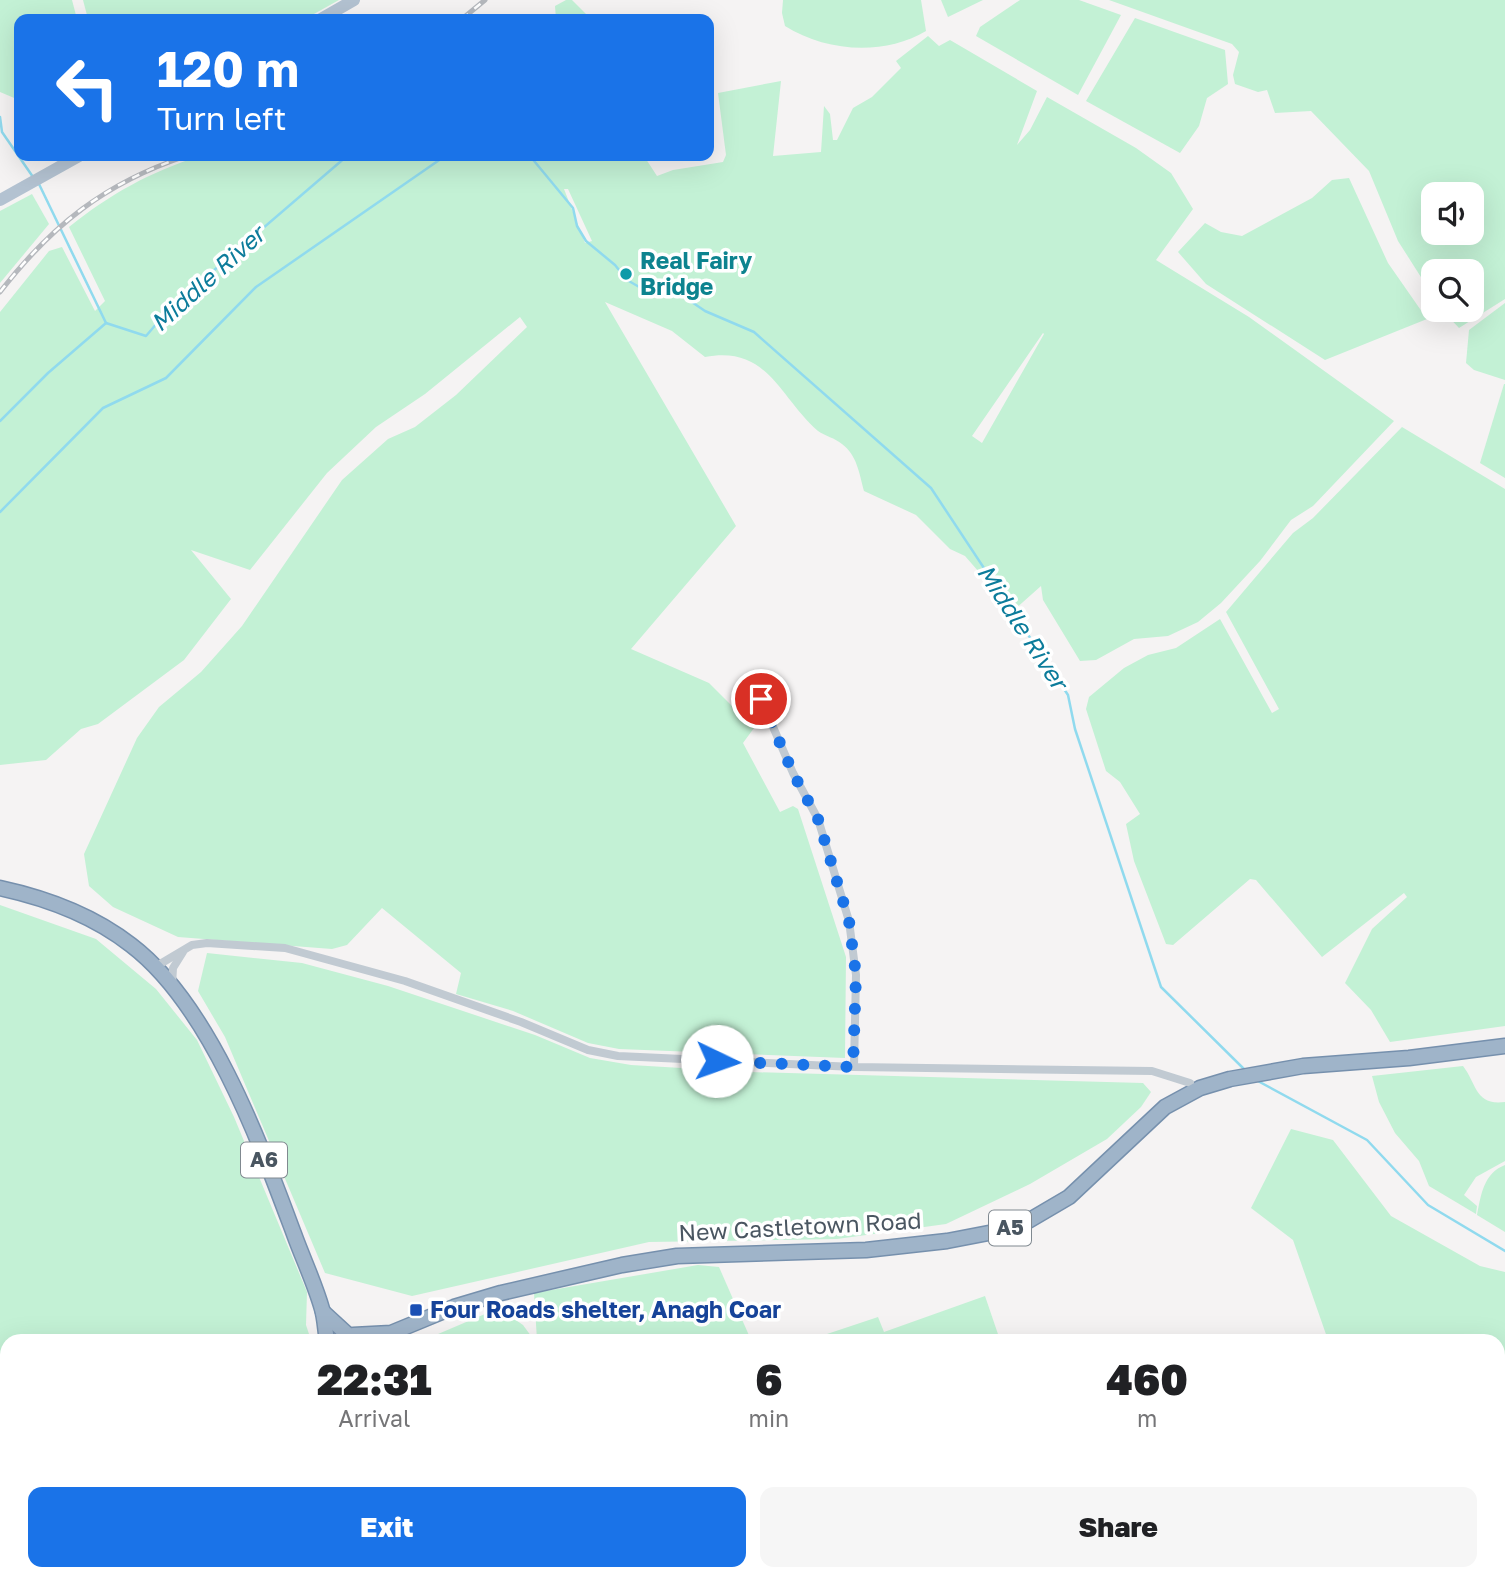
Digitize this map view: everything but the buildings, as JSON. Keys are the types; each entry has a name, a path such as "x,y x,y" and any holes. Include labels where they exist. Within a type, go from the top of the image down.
{"highway":[{"name":"A6","path":"0,888 44,899 98,924 131,944 172,987 211,1043 276,1186 323,1312 328,1334"},
{"name":"New Castletown Road","path":"395,1334 454,1307 622,1265 677,1256 866,1250 947,1241 1023,1224 1069,1197 1165,1107 1200,1088 1230,1079 1303,1066 1409,1058 1505,1046"},
{"name":"A6","path":"323,1312 350,1334"}],"main road":[{"path":"330,14 354,0"},
{"path":"0,200 69,161"}],"street":[{"path":"761,699 793,773 818,819 849,921 856,975 853,1067"},
{"path":"155,967 184,949 207,943 285,948 317,954 457,999 588,1050 618,1056 853,1067 1152,1071 1191,1083"},
{"path":"172,987 173,968 184,949"}],"green space":[{"path":"0,0 72,0 76,14 14,14 14,98 0,92"},
{"path":"83,0 339,0 314,14 87,14"},
{"path":"572,0 586,14 556,14 555,6"},
{"path":"783,0 921,0 926,31 892,44 855,48 837,46 801,35 785,26"},
{"path":"941,0 983,0 948,17"},
{"path":"1020,0 1079,0 1121,15 1078,95 976,36 980,27"},
{"path":"1109,0 1505,0 1505,299 1484,312 1484,259 1421,259 1421,277 1398,241 1369,171 1311,111 1275,113 1267,90 1258,92 1235,84 1233,75 1239,52 1232,44"},
{"path":"1135,18 1225,50 1228,84 1207,98 1199,126 1180,153 1086,101"},
{"path":"928,36 939,46 950,40 1037,91 1017,145 1030,130 1047,97 1136,148 1171,173 1193,209 1156,260 1249,317 1394,421 1313,506 1291,520 1260,561 1221,603 1198,622 1168,636 1134,639 1096,660 1080,661 1043,600 1041,586 1013,611 965,556 950,549 916,515 864,491 857,465 847,448 818,431 758,366 726,355 705,357 672,331 605,302 736,526 631,649 709,683 754,728 743,743 780,812 793,806 798,809 846,957 845,1058 619,1049 588,1043 513,1011 456,994 461,973 382,908 347,945 332,949 178,937 113,907 89,886 84,854 137,738 159,707 201,672 242,626 342,480 388,439 415,427 456,395 527,327 520,317 425,394 376,427 327,473 250,570 191,550 231,599 184,660 98,724 81,729 46,760 0,765 0,312 49,251 62,247 95,311 105,301 69,227 131,185 186,161 647,161 657,176 673,170 723,162 726,155 718,93 781,81 773,156 821,152 824,106 830,114 833,140 837,140 853,108 872,97 901,68 896,61","holes":["564,189 568,189 592,241 585,243","1044,334 982,443 972,436"]},
{"path":"1349,178 1388,263 1421,310 1421,321 1325,360 1206,284 1178,252 1205,223 1221,232 1242,236 1312,198 1332,180"},
{"path":"32,194 49,224 0,283 0,211"},
{"path":"1505,303 1505,380 1474,370 1466,363 1469,330 1484,322 1484,319"},
{"path":"1453,322 1469,322 1459,328"},
{"path":"1505,384 1505,478 1480,463"},
{"path":"1402,427 1505,489 1505,1026 1390,1042 1371,1010 1345,983 1372,929 1407,897 1404,893 1322,957 1256,880 1250,879 1173,945 1166,944 1134,861 1126,824 1140,814 1120,782 1106,771 1086,709 1089,697 1124,668 1148,655 1176,648 1220,619 1272,713 1279,709 1226,612 1293,533 1313,518"},
{"path":"0,905 96,939 156,989 197,1040 234,1117 307,1292 306,1325 309,1334 0,1334"},
{"path":"207,953 302,963 388,986 535,1035 590,1058 631,1065 749,1072 1143,1083 1151,1092 1141,1107 1107,1139 1030,1184 946,1224 837,1239 649,1242 412,1296 325,1273 225,1037 198,991"},
{"path":"1463,1066 1482,1097 1488,1101 1505,1102 1505,1161 1476,1177 1464,1195 1477,1206 1476,1214 1429,1186 1419,1161 1395,1133 1379,1102 1372,1076"},
{"path":"1291,1129 1333,1140 1391,1216 1480,1266 1505,1272 1505,1334 1326,1334 1293,1240 1251,1208"},
{"path":"1505,1165 1505,1232 1477,1215 1488,1179"},
{"path":"698,1265 719,1267 748,1334 537,1334 534,1293"},
{"path":"985,1296 998,1334 827,1334 878,1317 884,1332"},
{"path":"499,1308 523,1325 530,1334 438,1334"}],"waterway":[{"path":"0,117 2,132 14,149"},
{"path":"22,161 33,177"},
{"name":"Middle River","path":"106,323 146,336 170,308 341,161"},
{"path":"0,512 103,408 166,378 256,287 438,161"},
{"name":"Middle River","path":"534,161 573,208 577,226 586,241 615,265 627,280 648,292 683,296 705,311 754,332 931,488 1068,695 1075,729 1161,987 1246,1071"},
{"path":"38,182 106,323"},
{"name":"Middle River","path":"0,421 48,373 106,323"},
{"name":"Middle River","path":"1256,1080 1367,1140 1428,1205 1505,1251"}],"railway":[{"path":"468,14 485,0"},
{"path":"0,292 40,246 82,209 130,179 173,161"}],"place":[{"name":"Real Fairy Bridge","path":"626,274"},
{"name":"Four Roads shelter, Anagh Coar","path":"416,1310"}],"route":[{"path":"717,1061 853,1067 856,975 849,921 818,819 793,773 761,699"}]}
